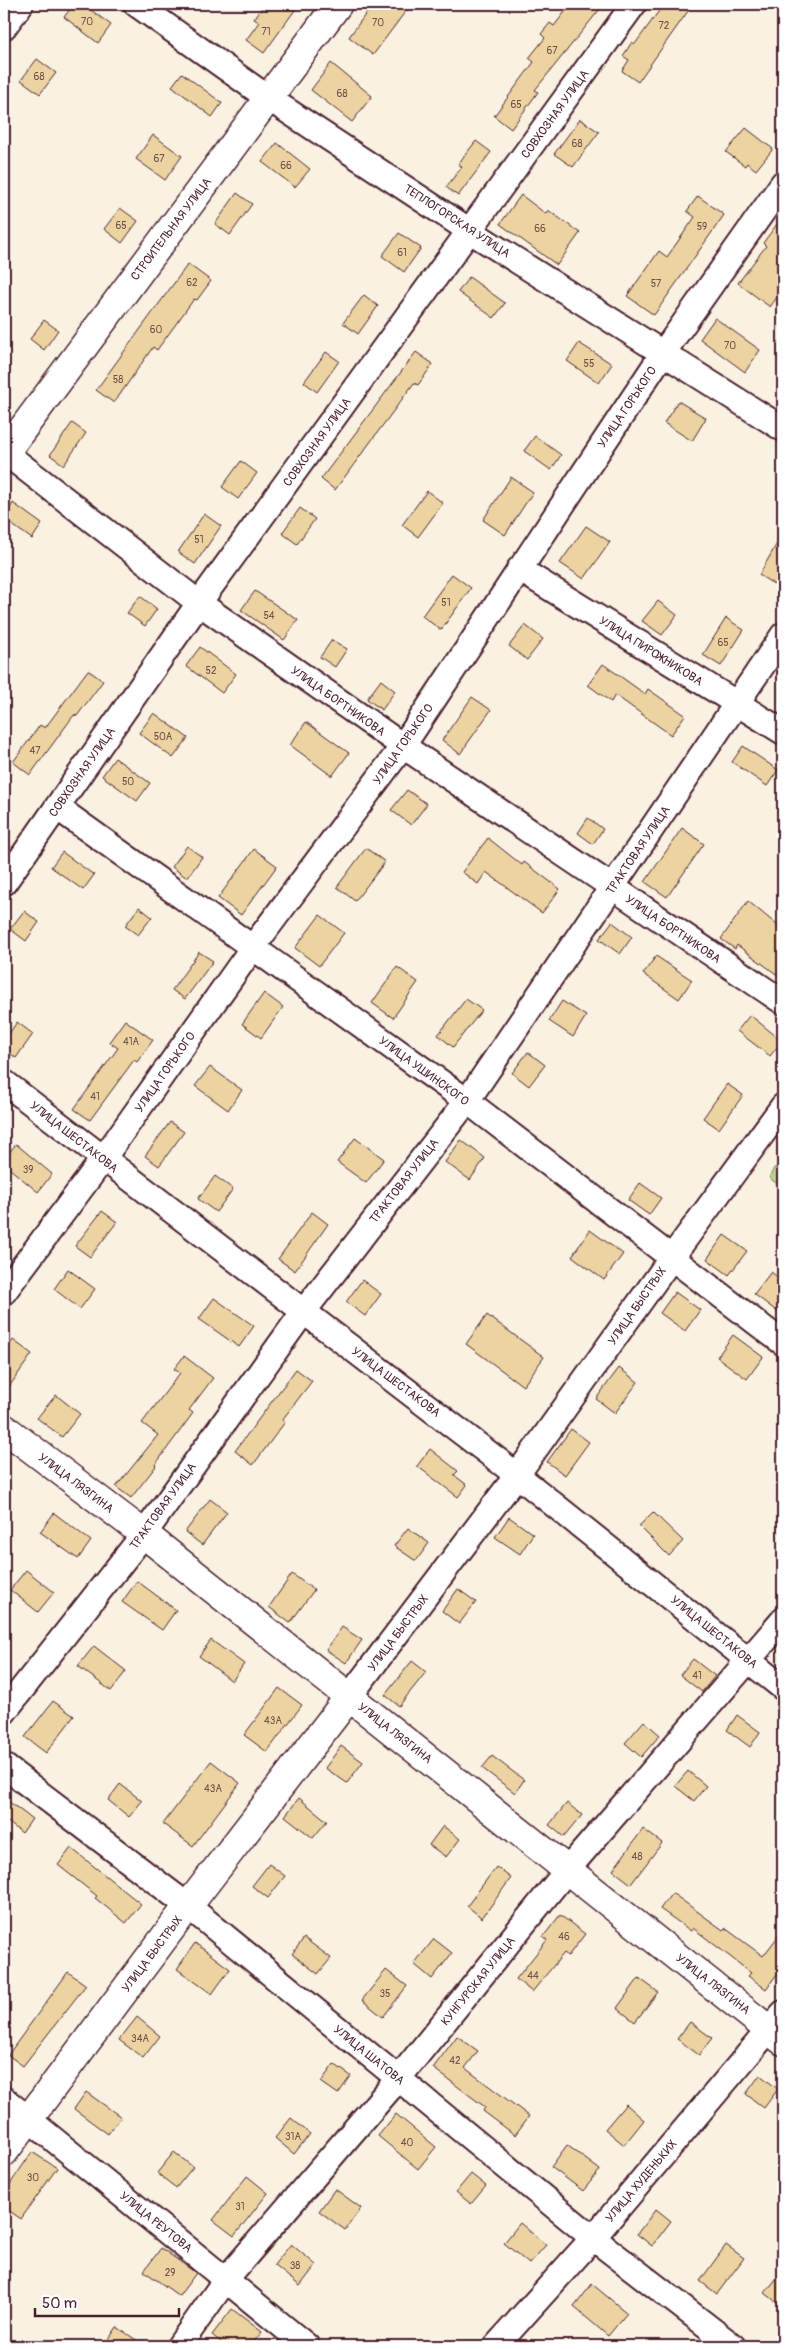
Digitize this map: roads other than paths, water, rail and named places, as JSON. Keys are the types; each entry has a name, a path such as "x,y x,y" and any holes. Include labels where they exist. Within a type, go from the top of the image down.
{"street":[{"path":"4,27 21,4"},
{"name":"ТЕПЛОГОРСКАЯ УЛИЦА","path":"136,4 268,98 470,231 783,429"},
{"name":"СТРОИТЕЛЬНАЯ УЛИЦА","path":"4,453 338,4"},
{"name":"СОВХОЗНАЯ УЛИЦА","path":"4,883 199,603 634,4"},
{"name":"УЛИЦА ГОРЬКОГО","path":"4,1292 103,1159 253,947 403,746 662,353 783,183"},
{"name":"УЛИЦА БОРТНИКОВА","path":"4,453 199,603 403,746 783,1002"},
{"name":"УЛИЦА ПИРОЖНИКОВА","path":"519,569 783,732"},
{"name":"ТРАКТОВАЯ УЛИЦА","path":"4,1712 144,1534 304,1311 467,1101 783,635"},
{"name":"УЛИЦА УШИНСКОГО","path":"58,808 467,1101 783,1344"},
{"name":"УЛИЦА ШЕСТАКОВА","path":"4,1082 517,1475 783,1688"},
{"name":"УЛИЦА БЫСТРЫХ","path":"4,2152 188,1906 517,1475 672,1257 783,1106"},
{"name":"УЛИЦА ЛЯЗГИНА","path":"4,1428 144,1534 568,1869 779,2028"},
{"name":"КУНГУРСКАЯ УЛИЦА","path":"179,2346 226,2279 398,2079 568,1869 750,1661 783,1620"},
{"name":"УЛИЦА ШАТОВА","path":"4,1766 188,1906 593,2238 733,2346"},
{"name":"УЛИЦА ХУДЕНЬКИХ","path":"496,2346 779,2028"},
{"name":"УЛИЦА РЕУТОВА","path":"4,2099 307,2346"}]}
